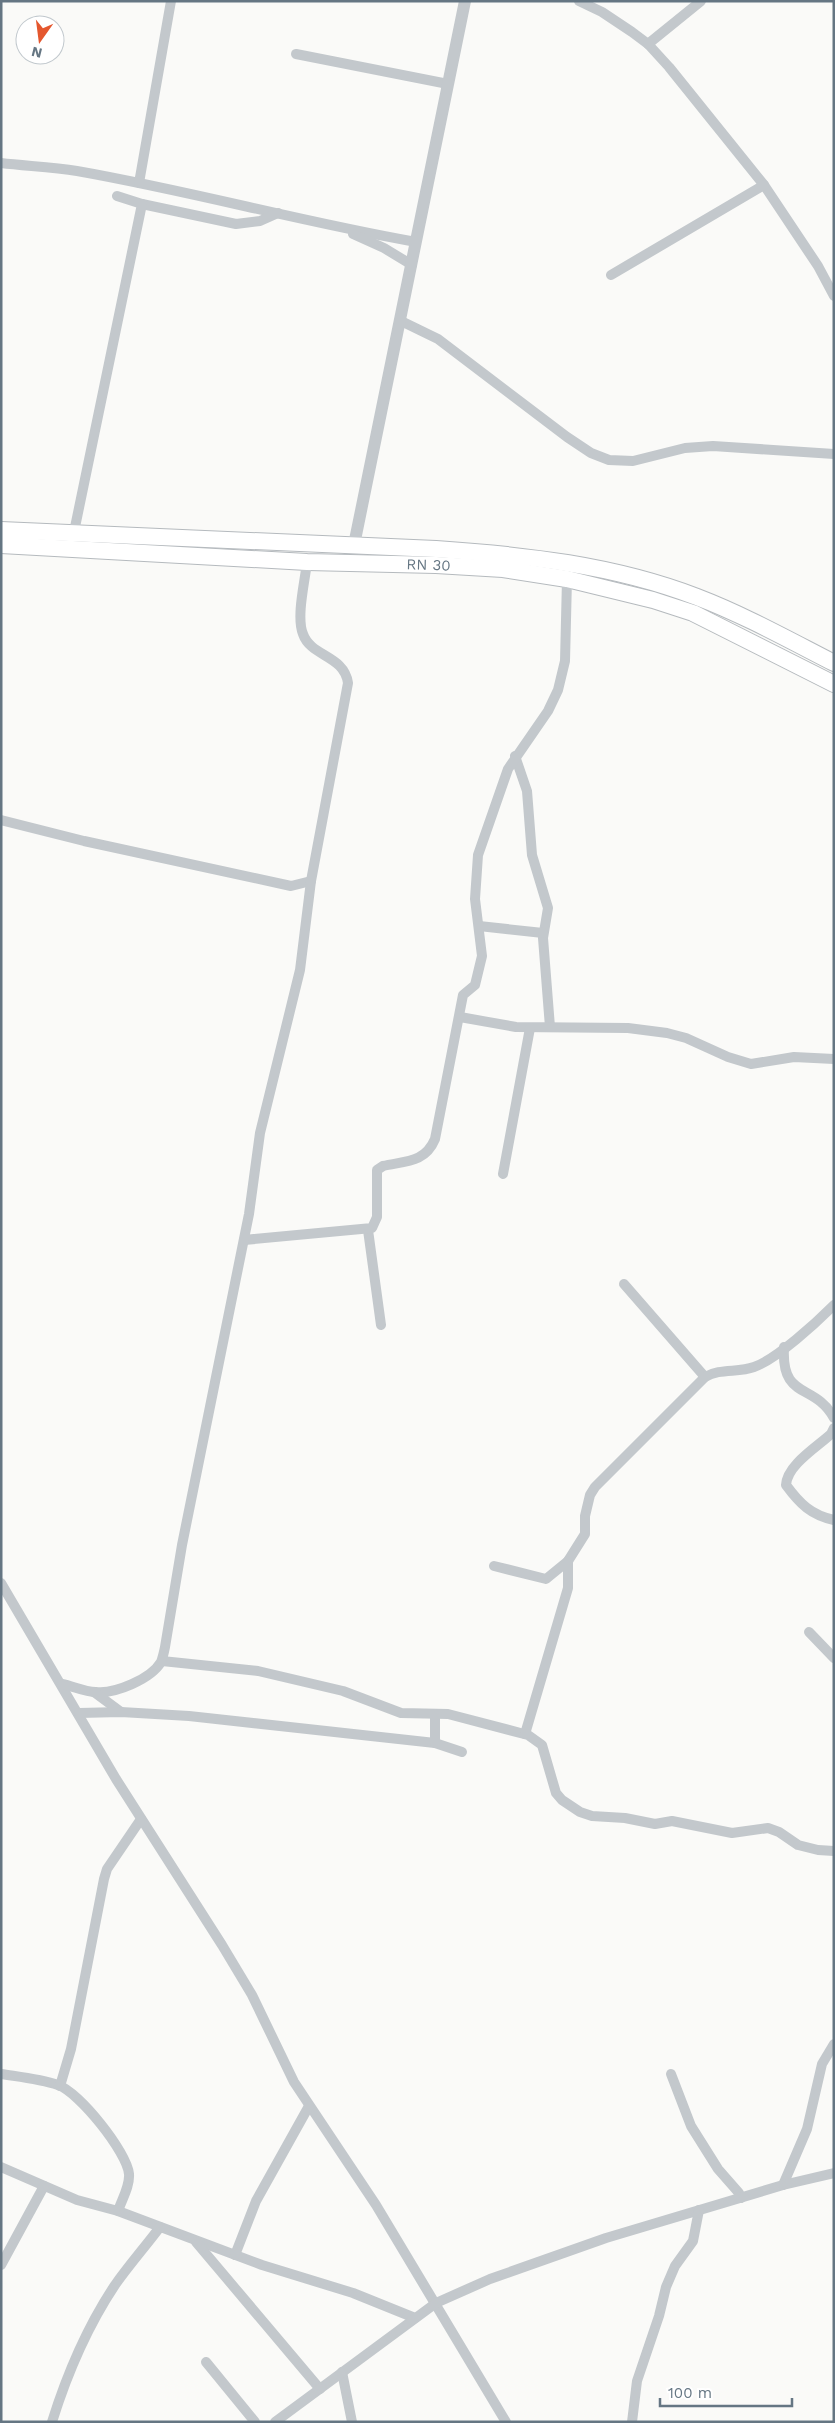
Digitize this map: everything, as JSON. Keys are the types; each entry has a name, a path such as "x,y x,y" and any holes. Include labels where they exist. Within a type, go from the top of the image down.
{"main road":[{"name":"RN 30","path":"1,530 354,545 504,554 629,575 698,597 834,663"},
{"name":"RN 30","path":"1,545 307,562 436,564 503,569 566,579 653,600 693,613 834,684"}],"street":[{"path":"138,183 171,1"},
{"path":"354,545 465,1"},
{"path":"579,1 602,12 648,44 764,185 813,258 834,296"},
{"path":"648,44 701,1"},
{"path":"296,54 448,84"},
{"path":"1,163 65,170 138,183 338,228 416,242"},
{"path":"611,275 764,185"},
{"path":"116,196 142,204 236,224 260,221 278,213"},
{"path":"74,532 142,204"},
{"path":"338,228 384,248 412,265"},
{"path":"401,321 438,339 567,437 591,453 609,460 633,461 685,448 713,446 834,454"},
{"path":"94,1692 122,1688 157,1667 162,1661 182,1544 244,1240 260,1133 300,970 310,881 348,683 344,669 311,646 304,637 301,622 307,562"},
{"path":"244,1240 368,1230 375,1225 377,1217 377,1170 382,1166 423,1156 430,1150 435,1139 456,1021 460,1018 463,995 465,991 474,985 482,960 476,899 478,855 495,802 516,756 548,711 558,690 564,661 566,579"},
{"path":"516,756 526,792 532,855 547,901 547,915 543,933 550,1027"},
{"path":"1,820 84,841 291,886 310,881"},
{"path":"479,926 543,933"},
{"path":"460,1018 530,1028 628,1028 666,1033 686,1038 728,1057 751,1064 794,1057 834,1059"},
{"path":"502,1174 530,1028"},
{"path":"368,1230 381,1325"},
{"path":"624,1284 705,1377"},
{"path":"494,1566 546,1579 568,1561 585,1534 585,1516 590,1495 596,1487 705,1377 719,1371 756,1367 815,1324 834,1305"},
{"path":"784,1347 785,1373 797,1388 820,1400 829,1409 834,1418"},
{"path":"834,1428 831,1434 792,1469 786,1482 786,1485 805,1508 813,1514 834,1520"},
{"path":"524,1734 568,1588 568,1561"},
{"path":"1,1583 141,1819 217,1937 252,1996 276,2048 309,2106 376,2205 506,2422"},
{"path":"809,1632 834,1658"},
{"path":"162,1661 258,1671 343,1690 401,1713 448,1714 524,1734 542,1746 556,1793 562,1800 580,1812 592,1816 625,1818 655,1824 672,1821 732,1833 768,1828 779,1832 798,1845 818,1850 834,1851"},
{"path":"62,1684 94,1692 121,1712"},
{"path":"78,1713 121,1712 189,1716 435,1743 462,1752"},
{"path":"435,1714 435,1743"},
{"path":"60,2086 71,2049 107,1869 141,1819"},
{"path":"784,2185 807,2130 822,2064 834,2044"},
{"path":"1,2074 60,2086 82,2103 93,2115 125,2161 129,2180 118,2211"},
{"path":"671,2074 691,2126 718,2169 739,2193 741,2198"},
{"path":"235,2255 256,2201 309,2106"},
{"path":"1,2167 77,2200 118,2211 235,2255 353,2293 415,2318"},
{"path":"275,2422 436,2303 490,2279 606,2238 784,2185 834,2173"},
{"path":"1,2265 44,2186"},
{"path":"632,2422 638,2381 666,2288 675,2266 693,2241 699,2210"},
{"path":"52,2422 66,2378 91,2328 115,2285 160,2227"},
{"path":"195,2241 320,2389"},
{"path":"206,2362 255,2422"},
{"path":"342,2372 352,2422"}]}
